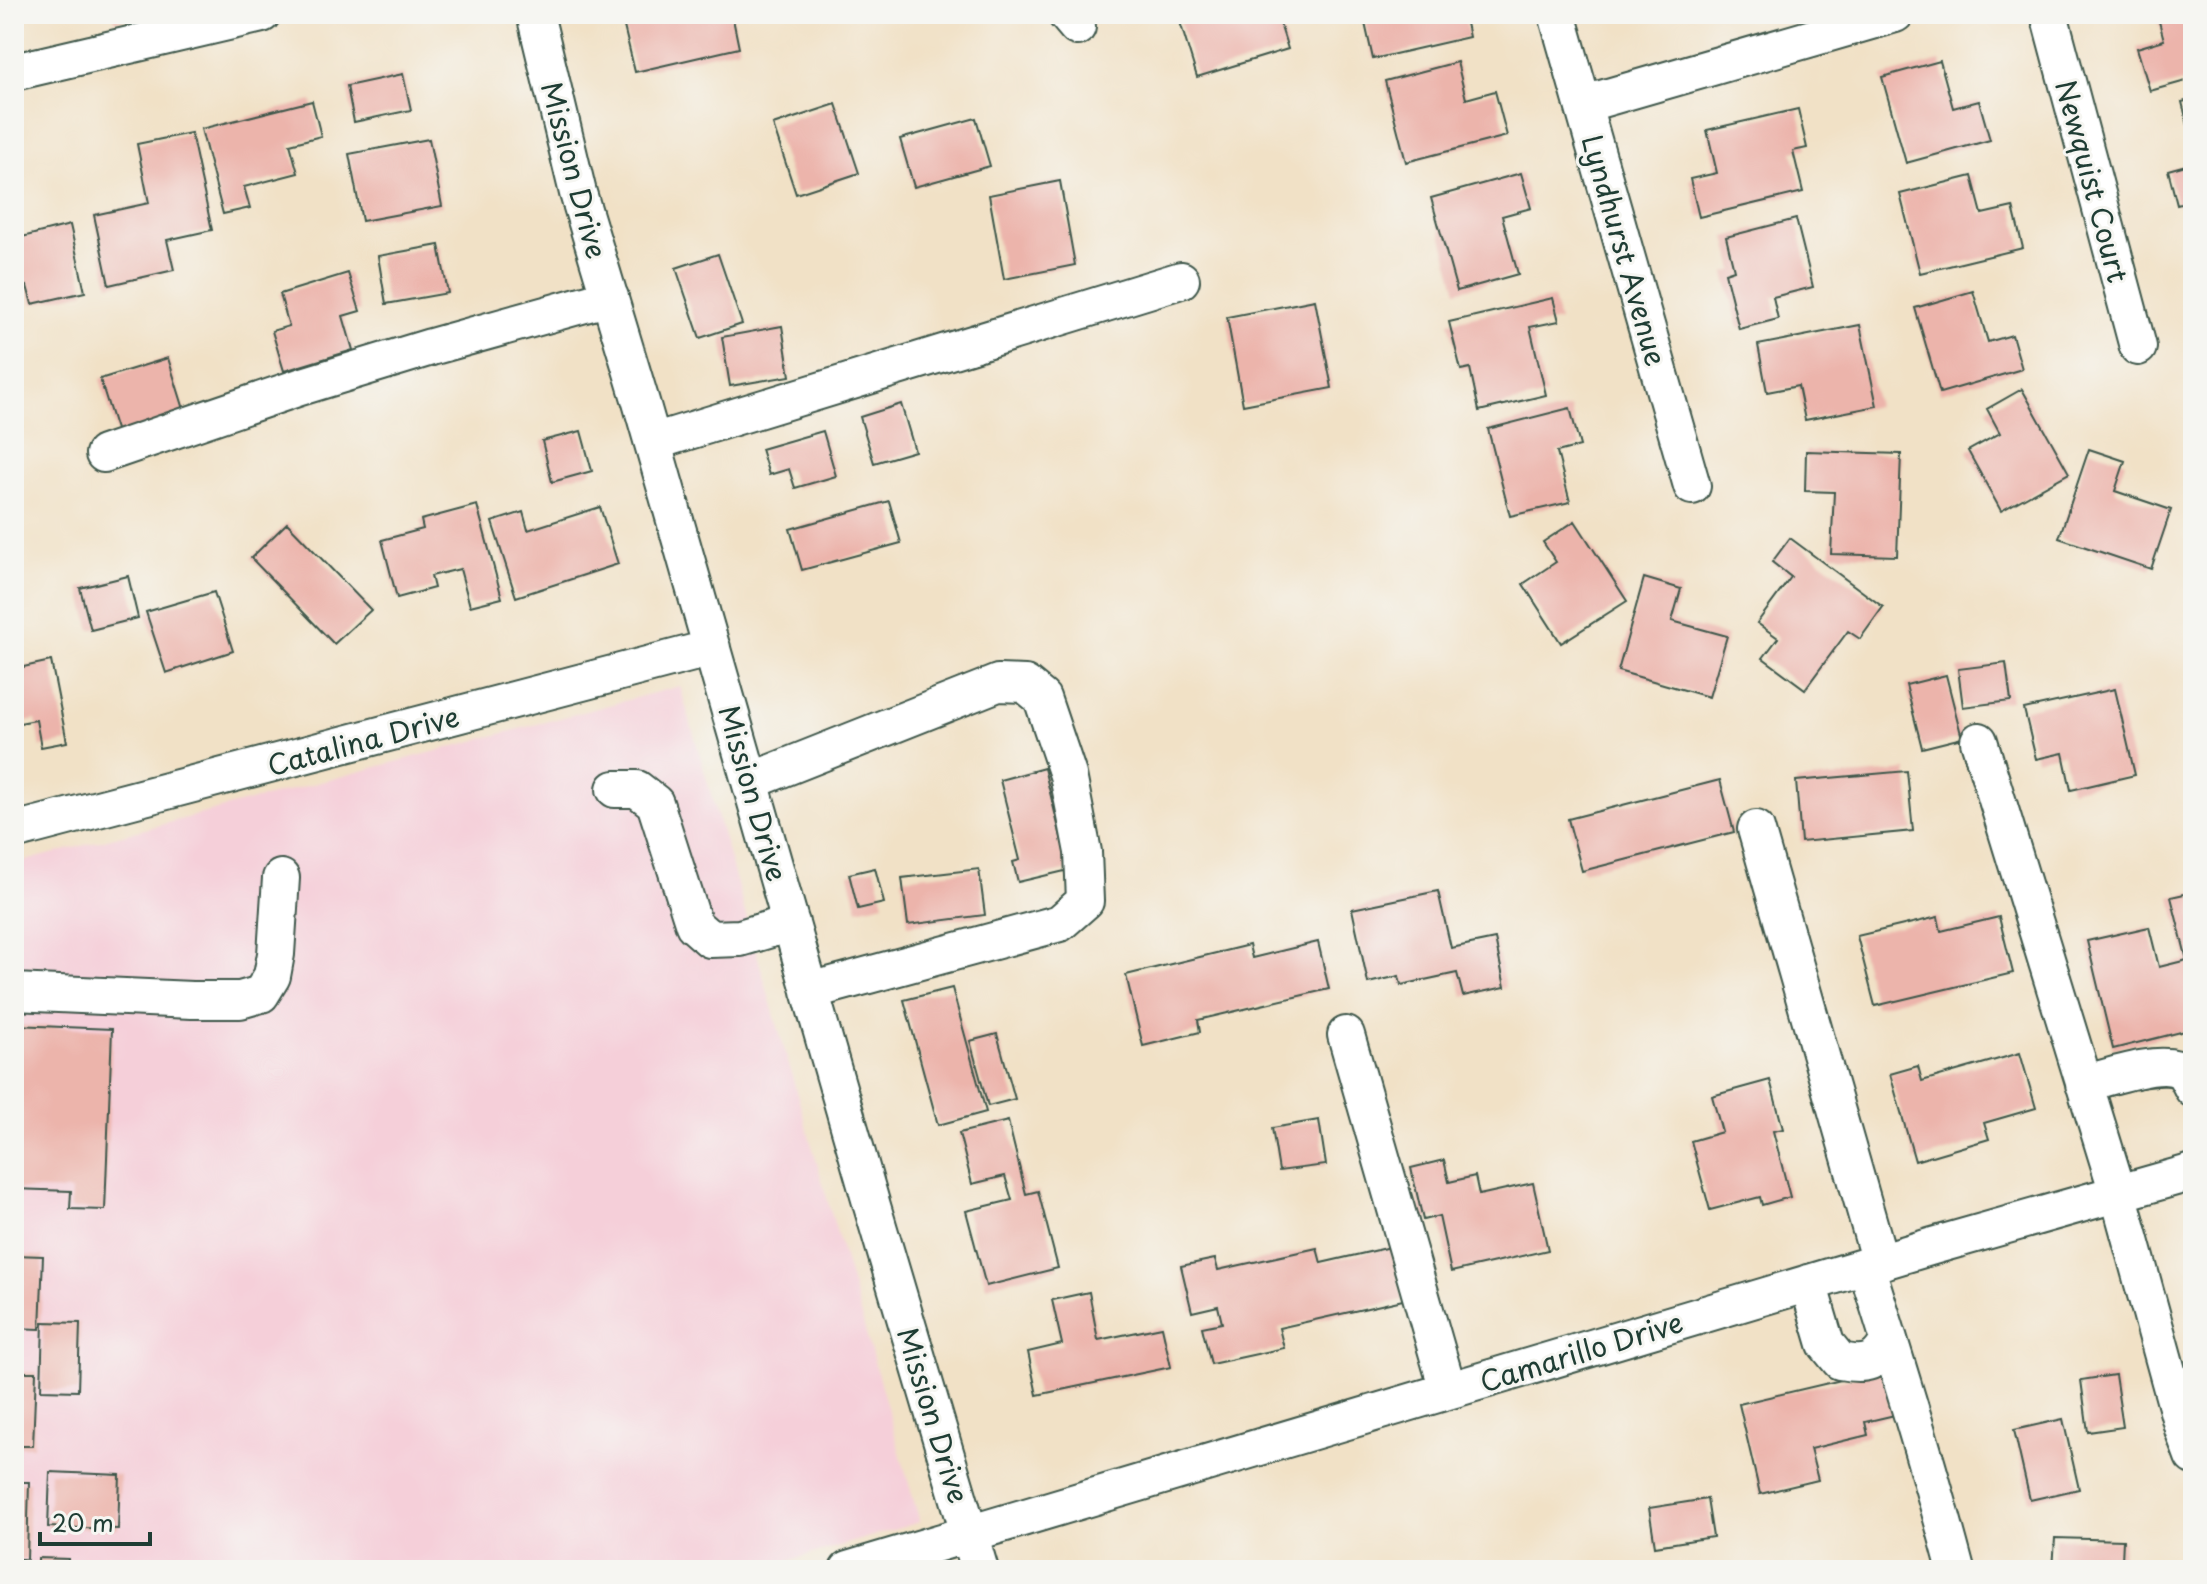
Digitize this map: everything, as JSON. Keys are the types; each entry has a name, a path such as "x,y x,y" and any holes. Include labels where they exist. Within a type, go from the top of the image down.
{"street":[{"path":"14,72 262,14"},
{"name":"Mission Drive","path":"535,14 578,193 980,1570"},
{"name":"Lyndhurst Avenue","path":"1557,14 1692,486"},
{"path":"1584,104 1895,14"},
{"name":"Newquist Court","path":"2049,14 2138,347"},
{"path":"653,442 1181,280"},
{"path":"104,454 300,387 610,297"},
{"name":"Catalina Drive","path":"14,831 712,648"},
{"path":"751,781 998,683 1025,684 1042,698 1068,775 1083,852 1085,901 1060,923 810,991"},
{"path":"1979,741 2118,1193 2193,1456"},
{"path":"615,789 637,789 655,803 694,925 710,939 740,938 791,923"},
{"path":"1756,829 1873,1264 1889,1339 1932,1478 1956,1570"},
{"path":"14,992 192,1000 240,1000 261,994 272,976 276,954 281,878"},
{"path":"1346,1035 1448,1390"},
{"path":"2084,1084 2143,1069 2170,1066 2184,1073 2193,1089"},
{"name":"Camarillo Drive","path":"848,1570 1808,1283 2193,1172"},
{"path":"1808,1283 1826,1344 1840,1361 1859,1365 1874,1359 1884,1351 1889,1339"}],"shaded area":[{"path":"680,686 920,1522 758,1570 14,1570 14,864"}],"building":[{"path":"114,14 139,14 139,15 115,21"},
{"path":"621,14 732,14 739,48 635,72"},
{"path":"1191,14 1277,14 1288,49 1197,77 1180,22 1192,18"},
{"path":"1363,14 1464,14 1469,37 1373,59"},
{"path":"2157,14 2193,14 2193,79 2150,91 2137,48 2164,40"},
{"path":"1940,61 1953,108 1979,101 1990,140 1906,163 1882,77"},
{"path":"1457,62 1466,99 1495,91 1507,136 1406,162 1385,81"},
{"path":"403,74 411,110 354,122 347,86"},
{"path":"2193,99 2193,141 2192,141 2182,102"},
{"path":"312,101 321,136 290,144 298,173 244,187 250,208 223,214 201,129"},
{"path":"836,104 859,173 796,194 773,125"},
{"path":"1798,109 1807,148 1793,151 1803,192 1699,217 1690,179 1717,173 1707,130"},
{"path":"976,118 990,166 914,187 900,139"},
{"path":"191,133 212,230 167,240 174,270 109,285 94,215 149,203 137,144"},
{"path":"429,139 442,206 362,221 349,154"},
{"path":"2193,163 2193,201 2177,205 2168,170"},
{"path":"1521,173 1531,208 1502,216 1518,274 1457,291 1431,198"},
{"path":"1972,176 1982,214 2013,207 2023,248 1920,273 1900,194"},
{"path":"1060,181 1075,265 1004,279 989,195"},
{"path":"1796,219 1813,287 1773,297 1778,319 1739,329 1725,273 1734,270 1726,237"},
{"path":"70,225 85,292 32,304 27,286 14,289 14,239"},
{"path":"439,245 448,293 386,304 378,256"},
{"path":"718,254 742,324 700,338 676,268"},
{"path":"348,273 360,311 343,316 353,350 284,371 272,331 289,326 280,294"},
{"path":"1973,291 1988,342 2012,335 2022,369 1940,393 1915,308"},
{"path":"1553,298 1559,321 1530,327 1546,395 1479,411 1470,368 1461,370 1449,322"},
{"path":"1315,300 1332,388 1243,405 1227,317"},
{"path":"1860,325 1877,406 1805,420 1798,386 1767,392 1758,345"},
{"path":"782,326 790,376 730,386 722,337"},
{"path":"168,358 187,419 119,439 100,379"},
{"path":"2022,389 2069,473 2001,511 1968,451 2000,433 1987,409"},
{"path":"901,404 915,451 874,463 860,417"},
{"path":"1570,408 1580,446 1557,452 1570,502 1510,516 1488,429"},
{"path":"581,431 592,471 552,482 542,441"},
{"path":"823,431 836,476 795,488 789,469 769,475 761,449"},
{"path":"2089,449 2125,461 2115,491 2171,510 2151,569 2059,538"},
{"path":"1806,451 1901,454 1897,556 1831,554 1834,492 1805,491"},
{"path":"889,501 901,543 802,570 790,529"},
{"path":"477,505 502,598 470,606 460,569 431,576 434,588 397,598 382,540 423,529 421,520"},
{"path":"600,507 618,564 516,597 492,522 523,512 528,530"},
{"path":"1575,521 1627,601 1561,643 1523,584 1556,562 1543,542"},
{"path":"287,523 371,610 334,644 251,558"},
{"path":"1790,538 1883,607 1860,639 1848,631 1805,689 1763,658 1778,638 1757,623 1791,577 1772,562"},
{"path":"128,576 138,618 91,630 80,588"},
{"path":"1644,578 1681,589 1672,621 1727,636 1709,697 1618,671"},
{"path":"214,592 233,651 166,673 146,612"},
{"path":"51,661 67,742 41,747 36,720 14,724 14,669"},
{"path":"2006,663 2011,701 1963,707 1958,669"},
{"path":"1946,675 1962,738 1922,748 1906,685"},
{"path":"2115,689 2135,775 2071,790 2063,753 2036,759 2024,709"},
{"path":"1044,768 1069,870 1018,882 1013,862 1020,860 1000,780"},
{"path":"1907,771 1913,831 1801,842 1796,781"},
{"path":"1720,780 1734,832 1582,871 1568,819"},
{"path":"875,868 884,903 858,909 849,874"},
{"path":"979,869 985,915 908,925 902,878"},
{"path":"1438,891 1451,948 1495,939 1505,987 1463,996 1457,973 1401,985 1399,976 1368,983 1352,909"},
{"path":"2193,892 2193,1029 2113,1049 2087,941 2149,927 2159,967 2187,960 2171,897"},
{"path":"1938,917 1941,931 1999,917 2013,973 1875,1006 1857,936"},
{"path":"1318,942 1329,989 1198,1020 1200,1032 1143,1046 1126,975 1249,945 1252,958"},
{"path":"952,988 986,1112 938,1125 904,1000"},
{"path":"14,1025 112,1029 105,1210 70,1209 71,1191 14,1189"},
{"path":"997,1034 1015,1099 988,1106 970,1041"},
{"path":"2020,1053 2036,1108 1984,1123 1989,1139 1915,1161 1890,1074 1918,1066 1922,1081"},
{"path":"1770,1080 1783,1129 1773,1131 1790,1197 1762,1205 1760,1197 1710,1210 1691,1141 1722,1132 1712,1096"},
{"path":"1319,1120 1326,1165 1279,1171 1272,1128"},
{"path":"1008,1121 1026,1194 1038,1191 1058,1268 986,1286 966,1211 1012,1200 1005,1176 972,1184 959,1133"},
{"path":"1444,1160 1449,1182 1475,1176 1479,1195 1533,1183 1548,1250 1451,1272 1439,1216 1423,1220 1411,1168"},
{"path":"1391,1247 1403,1300 1279,1328 1284,1348 1211,1364 1202,1327 1222,1323 1218,1306 1192,1312 1181,1266 1215,1259 1218,1270 1317,1248 1321,1263"},
{"path":"14,1255 43,1256 40,1329 14,1328"},
{"path":"1089,1292 1098,1340 1162,1327 1171,1367 1037,1395 1028,1352 1062,1344 1052,1300"},
{"path":"43,1322 80,1323 78,1391 41,1390"},
{"path":"1888,1369 1899,1414 1865,1422 1868,1435 1810,1449 1818,1480 1760,1494 1739,1404"},
{"path":"14,1372 36,1372 33,1446 14,1446"},
{"path":"2115,1375 2123,1427 2088,1432 2081,1380"},
{"path":"2063,1419 2079,1489 2030,1500 2014,1430"},
{"path":"50,1472 120,1475 118,1529 48,1527"},
{"path":"14,1482 29,1482 27,1559 14,1559"},
{"path":"1707,1499 1713,1537 1655,1546 1649,1508"},
{"path":"2055,1538 2123,1540 2122,1561 2177,1563 2177,1570 2053,1570"},
{"path":"38,1558 68,1559 68,1570 38,1570"}]}
